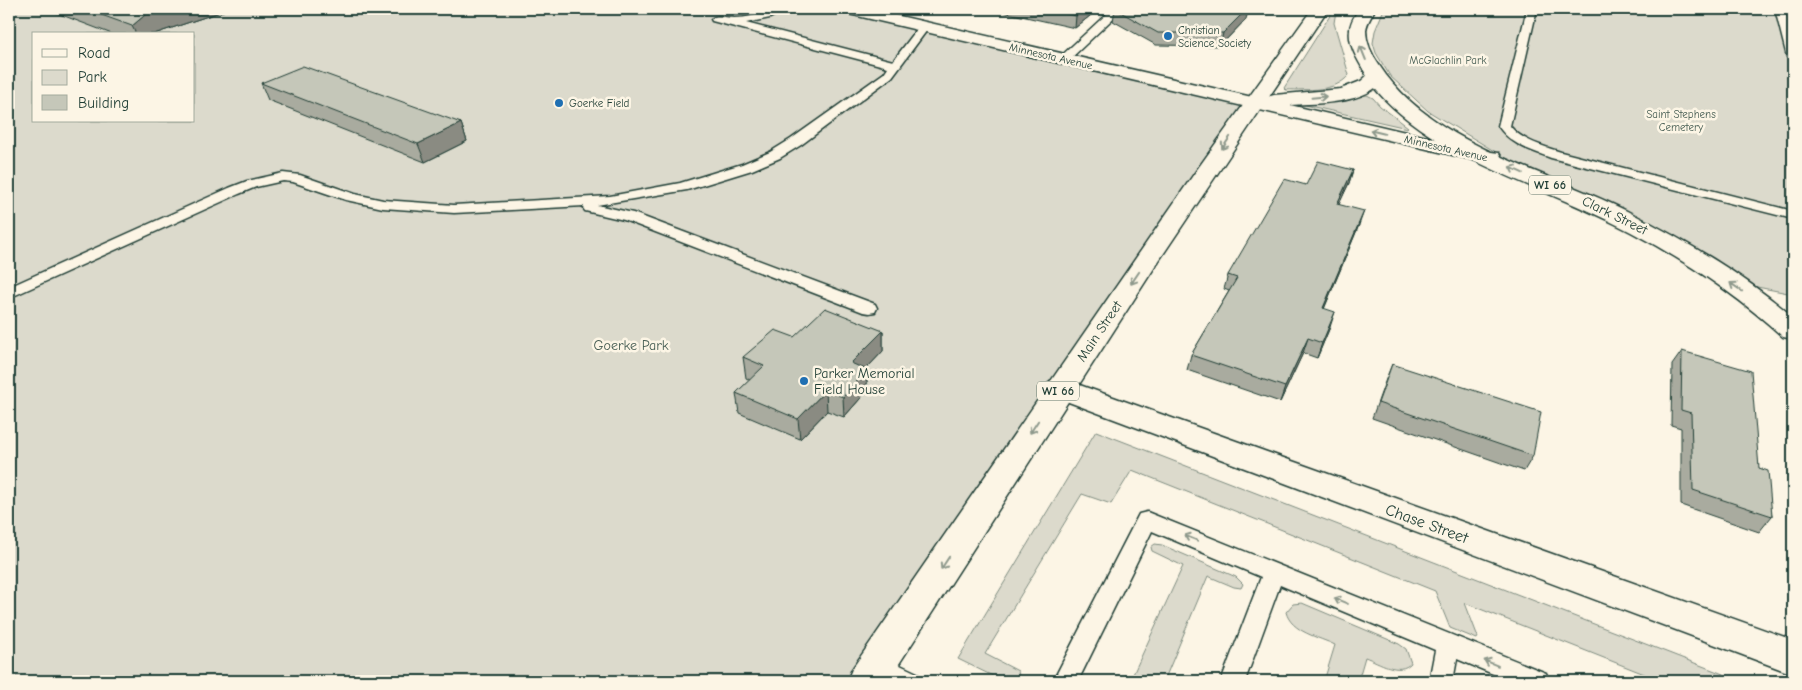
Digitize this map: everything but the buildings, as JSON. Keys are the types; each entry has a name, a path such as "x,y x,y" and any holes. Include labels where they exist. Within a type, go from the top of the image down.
{"main road":[{"name":"Minnesota Avenue","path":"849,9 1493,159"},
{"name":"Main Street","path":"871,673 1060,388 1253,103 1320,9"},
{"name":"Clark Street","path":"1363,18 1360,46 1368,65 1396,101 1416,118 1442,134 1493,159 1616,214 1710,269 1788,320"},
{"name":"Minnesota Avenue","path":"1253,103 1351,92 1366,87 1376,77"},
{"name":"Chase Street","path":"1060,388 1793,657"}],"lane":[{"path":"728,22 768,16 782,9"},
{"path":"1064,59 1118,9"},
{"path":"1532,9 1504,126 1507,132 1532,146 1556,154 1793,215"},
{"path":"1780,9 1793,57"},
{"path":"716,19 896,65"},
{"path":"9,293 234,191 268,179 295,178 351,197 392,205 454,209 610,200 694,184 747,167 774,155 822,124 888,75 925,26"},
{"path":"528,205 588,208 628,216 869,308"},
{"path":"1065,681 1147,520 1448,646 1537,681"},
{"path":"1233,681 1274,572"},
{"path":"1441,681 1448,646"},
{"path":"871,673 908,681"}],"green space":[{"name":"Goerke Park","path":"9,9 849,9 1253,103 1060,388 874,681 9,681"},
{"name":"Saint Stephens Cemetery","path":"1384,9 1793,9 1793,294 1752,286 1532,174 1428,111 1390,76 1376,53 1373,43 1375,31"},
{"path":"1333,11 1336,11 1334,23 1349,75 1336,85 1320,89 1286,90 1284,88"},
{"path":"1367,95 1408,127 1296,103"},
{"path":"1096,431 1741,681 1662,681 1465,603 1478,637 1477,639 1450,628 1435,591 1132,470 1111,504 1082,494 985,654 1018,671 1020,681 1003,681 958,659"},
{"path":"1155,544 1162,545 1236,577 1243,584 1241,588 1234,587 1208,576 1164,681 1130,681 1183,566 1152,551 1151,547"},
{"path":"1302,603 1399,644 1406,649 1411,663 1406,667 1395,668 1365,657 1358,681 1324,681 1335,645 1299,629 1289,619 1286,612 1293,604"}],"place":[{"name":"Christian Science Society","path":"1168,36"},
{"name":"Goerke Field","path":"559,103"},
{"name":"Parker Memorial Field House","path":"804,381"}],"park label":[{"name":"McGlachlin Park","path":"1448,60"}]}
